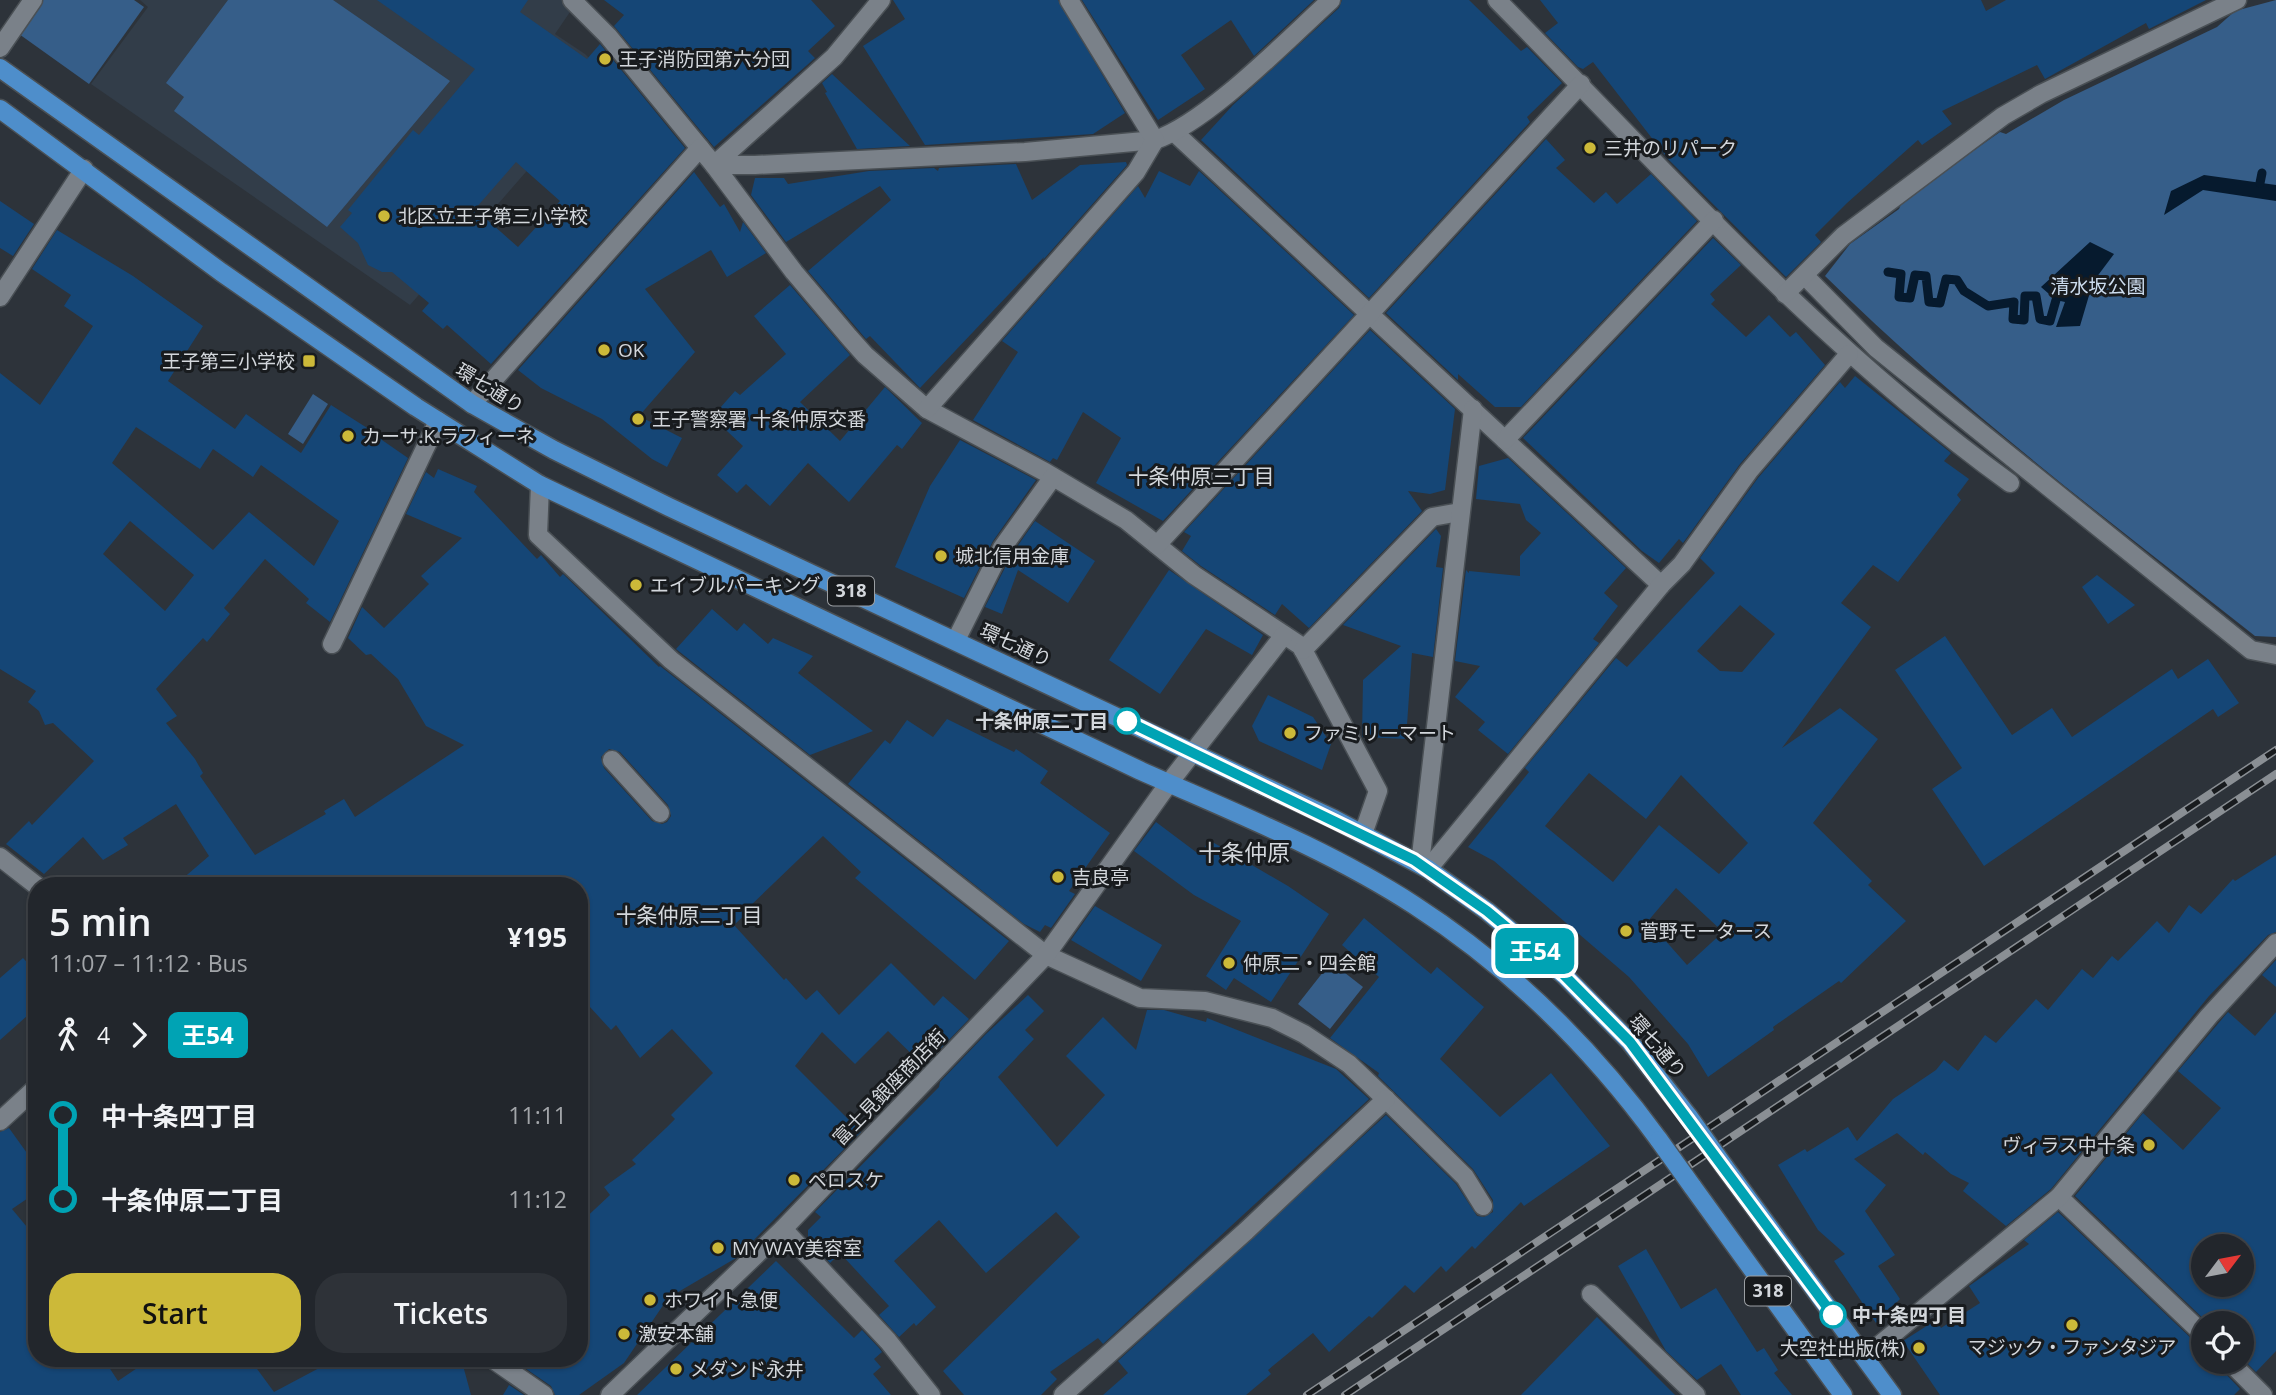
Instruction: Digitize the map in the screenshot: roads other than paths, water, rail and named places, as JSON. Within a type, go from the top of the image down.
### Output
[{"type":"main road","name":"環七通り","points":[[0,68],[472,404],[554,450],[668,507],[1192,751],[1363,834],[1424,867],[1487,911],[1564,975],[1630,1042],[1689,1117],[1892,1395]]},
{"type":"main road","name":"318","points":[[0,110],[221,272],[438,421],[540,485],[1327,857],[1412,904],[1475,947],[1533,996],[1583,1047],[1630,1101],[1843,1395]]},
{"type":"street","points":[[0,48],[33,0]]},
{"type":"street","points":[[572,0],[608,36],[714,165],[794,272],[865,355],[927,410],[1053,477],[1126,520],[1194,576],[1303,650],[1378,791],[1363,834]]},
{"type":"street","points":[[714,165],[834,57],[881,0]]},
{"type":"street","points":[[1069,0],[1155,140]]},
{"type":"street","points":[[714,165],[1025,152],[1155,140],[1175,133],[1242,80],[1331,0]]},
{"type":"street","points":[[1497,0],[1784,294],[1921,415],[2010,483]]},
{"type":"street","points":[[1784,294],[1843,236],[2003,116],[2041,94],[2237,0]]},
{"type":"street","points":[[1157,545],[1581,84]]},
{"type":"street","points":[[1175,133],[1661,584]]},
{"type":"street","points":[[927,410],[1136,172],[1155,140]]},
{"type":"street","points":[[472,404],[700,148]]},
{"type":"street","points":[[0,297],[84,169]]},
{"type":"street","points":[[1505,440],[1714,220]]},
{"type":"street","points":[[1805,276],[1876,348],[2004,454],[2251,650],[2276,655]]},
{"type":"street","points":[[1424,867],[1661,584],[1682,564],[1749,471],[1849,354]]},
{"type":"street","points":[[1424,867],[1473,410]]},
{"type":"street","points":[[332,644],[438,421]]},
{"type":"street","points":[[956,640],[1002,548],[1053,477]]},
{"type":"street","points":[[540,485],[538,535],[671,660],[1046,955],[1140,998],[1205,1001],[1272,1018],[1304,1034],[1349,1064],[1386,1099],[1465,1177],[1483,1206]]},
{"type":"street","points":[[1303,650],[1432,517],[1460,512]]},
{"type":"street","name":"富士見銀座商店街","points":[[610,1395],[783,1228],[1046,955],[1192,751],[1284,635]]},
{"type":"street","points":[[612,760],[660,813]]},
{"type":"street","points":[[0,857],[28,879]]},
{"type":"street","points":[[1865,1357],[2059,1197],[2209,1016],[2276,943]]},
{"type":"street","points":[[0,1121],[28,1095]]},
{"type":"street","points":[[1063,1395],[1246,1231],[1386,1099]]},
{"type":"street","points":[[2059,1197],[2191,1324]]},
{"type":"street","points":[[783,1228],[888,1341],[931,1395]]},
{"type":"street","points":[[1591,1294],[1696,1395]]},
{"type":"street","points":[[504,1367],[544,1395]]},
{"type":"street","points":[[2242,1374],[2263,1395]]},
{"type":"waterway","points":[[2260,183],[2262,173]]},
{"type":"waterway","points":[[1888,272],[1901,274],[1899,297],[1910,298],[1915,275],[1926,276],[1929,302],[1940,303],[1946,279],[1957,280],[1964,291],[1988,306],[2014,302],[2013,319],[2024,320],[2025,296],[2036,296],[2040,319],[2050,321],[2056,300]]},
{"type":"railway","points":[[1307,1395],[2276,750]]},
{"type":"railway","points":[[1345,1395],[2276,774]]},
{"type":"place","name":"王子消防団第六分団","points":[[605,59]]},
{"type":"place","name":"三井のリパーク","points":[[1590,148]]},
{"type":"place","name":"北区立王子第三小学校","points":[[384,216]]},
{"type":"place","name":"OK","points":[[604,350]]},
{"type":"place","name":"王子第三小学校","points":[[309,361]]},
{"type":"place","name":"王子警察署 十条仲原交番","points":[[638,419]]},
{"type":"place","name":"カーサ.K.ラフィーネ","points":[[348,436]]},
{"type":"place","name":"城北信用金庫","points":[[941,556]]},
{"type":"place","name":"エイブルパーキング","points":[[636,585]]},
{"type":"place","name":"十条仲原二丁目","points":[[1127,721]]},
{"type":"place","name":"ファミリーマート","points":[[1290,733]]},
{"type":"place","name":"吉良亭","points":[[1058,877]]},
{"type":"place","name":"菅野モータース","points":[[1626,931]]},
{"type":"place","name":"仲原二・四会館","points":[[1229,963]]},
{"type":"place","name":"ヴィラス中十条","points":[[2149,1145]]},
{"type":"place","name":"ペロスケ","points":[[794,1180]]},
{"type":"place","name":"MY WAY美容室","points":[[718,1248]]},
{"type":"place","name":"ホワイト急便","points":[[650,1300]]},
{"type":"place","name":"中十条四丁目","points":[[1833,1315]]},
{"type":"place","name":"マジック・ファンタジア","points":[[2072,1325]]},
{"type":"place","name":"激安本舗","points":[[624,1334]]},
{"type":"place","name":"大空社出版(株)","points":[[1919,1348]]},
{"type":"place","name":"メダンド永井","points":[[676,1369]]},
{"type":"district","name":"十条仲原三丁目","points":[[1201,477]]},
{"type":"district","name":"十条仲原","points":[[1244,853]]},
{"type":"district","name":"十条仲原二丁目","points":[[689,916]]},
{"type":"park label","name":"清水坂公園","points":[[2098,286]]}]
